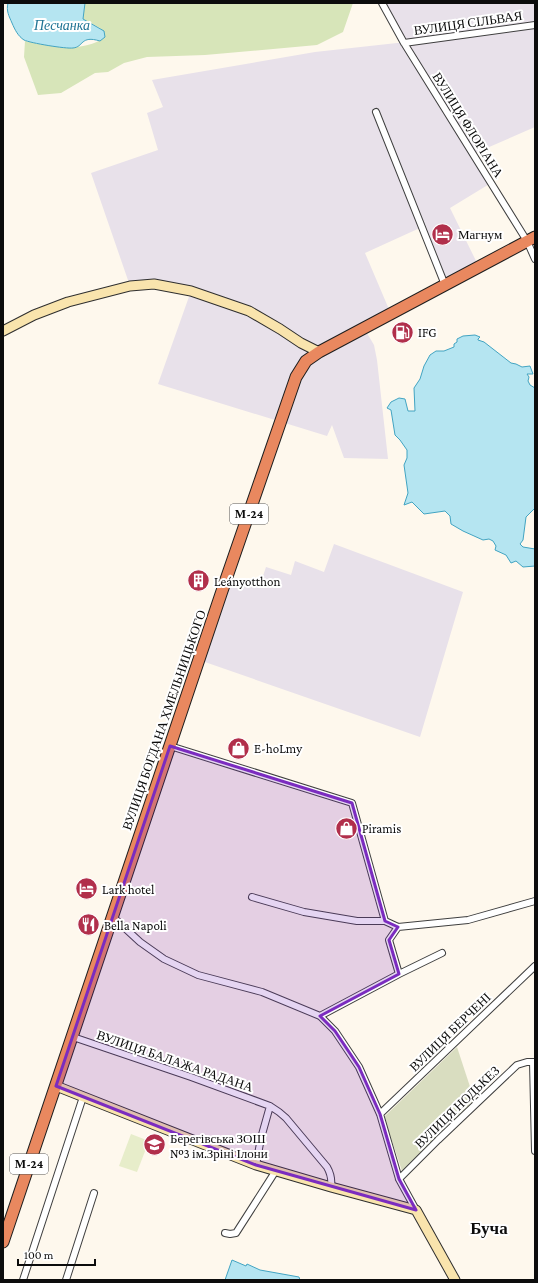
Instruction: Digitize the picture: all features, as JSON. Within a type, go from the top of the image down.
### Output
[{"type":"highway","name":"ВУЛИЦЯ БОГДАНА ХМЕЛЬНИЦЬКОГО","points":[[56,1086],[296,377],[306,361],[319,352],[531,239]]},
{"type":"highway","name":"М-24","points":[[3,1242],[56,1086]]},
{"type":"main road","points":[[3,331],[34,315],[68,302],[130,286],[154,284],[191,291],[249,311],[301,343],[319,352]]},
{"type":"main road","points":[[56,1086],[275,1172],[416,1210],[455,1280]]},
{"type":"street","name":"ВУЛИЦЯ ФЛОРІАНА","points":[[382,3],[404,43],[531,239],[535,259]]},
{"type":"street","name":"ВУЛИЦЯ СІЛЬВАЯ","points":[[404,43],[535,25]]},
{"type":"street","points":[[376,112],[445,285]]},
{"type":"street","points":[[170,746],[352,803],[386,921]]},
{"type":"street","points":[[252,897],[304,912],[357,921],[386,921],[398,927],[468,920],[535,901]]},
{"type":"street","points":[[113,917],[140,942],[164,959],[198,975],[262,992],[320,1016],[335,1032],[359,1068],[380,1114],[399,1179],[416,1210]]},
{"type":"street","points":[[398,927],[389,940],[399,974]]},
{"type":"street","points":[[320,1016],[442,953]]},
{"type":"street","name":"ВУЛИЦЯ БЕРЧЕНІ","points":[[380,1114],[535,966]]},
{"type":"street","name":"ВУЛИЦЯ БАЛАЖА РАДАНА","points":[[73,1037],[191,1077],[270,1106],[286,1118],[328,1167],[332,1181],[331,1187]]},
{"type":"street","name":"ВУЛИЦЯ НОДЬКЕЗ","points":[[399,1179],[517,1065],[527,1062],[534,1062]]},
{"type":"street","points":[[534,1062],[535,1151]]},
{"type":"street","points":[[24,1280],[83,1097]]},
{"type":"street","points":[[256,1165],[261,1138],[270,1106]]},
{"type":"street","points":[[225,1233],[236,1233],[275,1172]]},
{"type":"street","points":[[66,1280],[94,1194]]},
{"type":"highlighted area","points":[[170,746],[352,803],[385,921],[398,927],[389,940],[399,974],[320,1016],[335,1031],[359,1067],[380,1114],[399,1179],[416,1210],[256,1165],[56,1086]]},
{"type":"shaded area","points":[[385,3],[535,3],[535,127],[473,154],[491,183],[450,208],[479,267],[445,285],[422,227],[365,253],[391,314],[364,328],[374,345],[377,360],[388,459],[344,458],[332,425],[327,436],[158,384],[191,291],[130,286],[91,173],[158,150],[147,113],[163,107],[152,80],[315,52],[406,42]]},
{"type":"shaded area","points":[[334,544],[463,592],[420,737],[202,661],[231,577],[260,585],[266,567],[291,575],[295,561],[324,572]]},
{"type":"green space","points":[[85,3],[353,3],[343,32],[317,45],[205,55],[147,57],[124,63],[108,72],[95,73],[61,93],[38,95],[24,57],[25,41],[55,46],[76,47],[86,46],[105,37],[100,28],[83,19]]},
{"type":"green space","points":[[457,1047],[475,1102],[402,1171],[384,1117]]},
{"type":"green space","points":[[131,1134],[149,1141],[137,1172],[119,1166]]},
{"type":"water","name":"Песчанка","points":[[8,3],[85,3],[83,19],[104,31],[105,37],[100,41],[89,39],[86,40],[79,46],[73,48],[56,47],[24,40],[14,28],[7,9]]},
{"type":"water","points":[[475,335],[480,337],[478,340],[484,342],[511,363],[522,367],[530,366],[533,374],[527,374],[530,385],[535,388],[535,508],[526,517],[523,540],[520,544],[523,547],[535,549],[535,566],[523,567],[516,561],[511,563],[506,555],[495,550],[496,546],[493,541],[489,539],[483,540],[451,524],[450,516],[445,511],[424,514],[412,502],[404,505],[408,493],[404,465],[407,458],[407,450],[395,435],[391,410],[387,408],[391,402],[399,398],[405,399],[408,411],[415,411],[414,388],[420,379],[424,366],[430,355],[436,351],[444,351],[454,347],[457,339],[463,336]]},
{"type":"water","points":[[232,1260],[246,1266],[247,1264],[260,1270],[299,1277],[300,1280],[225,1280]]},
{"type":"place","name":"Магнум","points":[[443,234]]},
{"type":"place","name":"IFG","points":[[403,332]]},
{"type":"place","name":"Leányotthon","points":[[199,581]]},
{"type":"place","name":"E-hoLmy","points":[[238,748]]},
{"type":"place","name":"Piramis","points":[[346,828]]},
{"type":"place","name":"Lark hotel","points":[[87,889]]},
{"type":"place","name":"Bella Napoli","points":[[88,925]]},
{"type":"place","name":"Берегівська ЗОШ №3 ім.Зріні Ілони","points":[[155,1145]]},
{"type":"district","name":"Буча","points":[[489,1228]]}]
